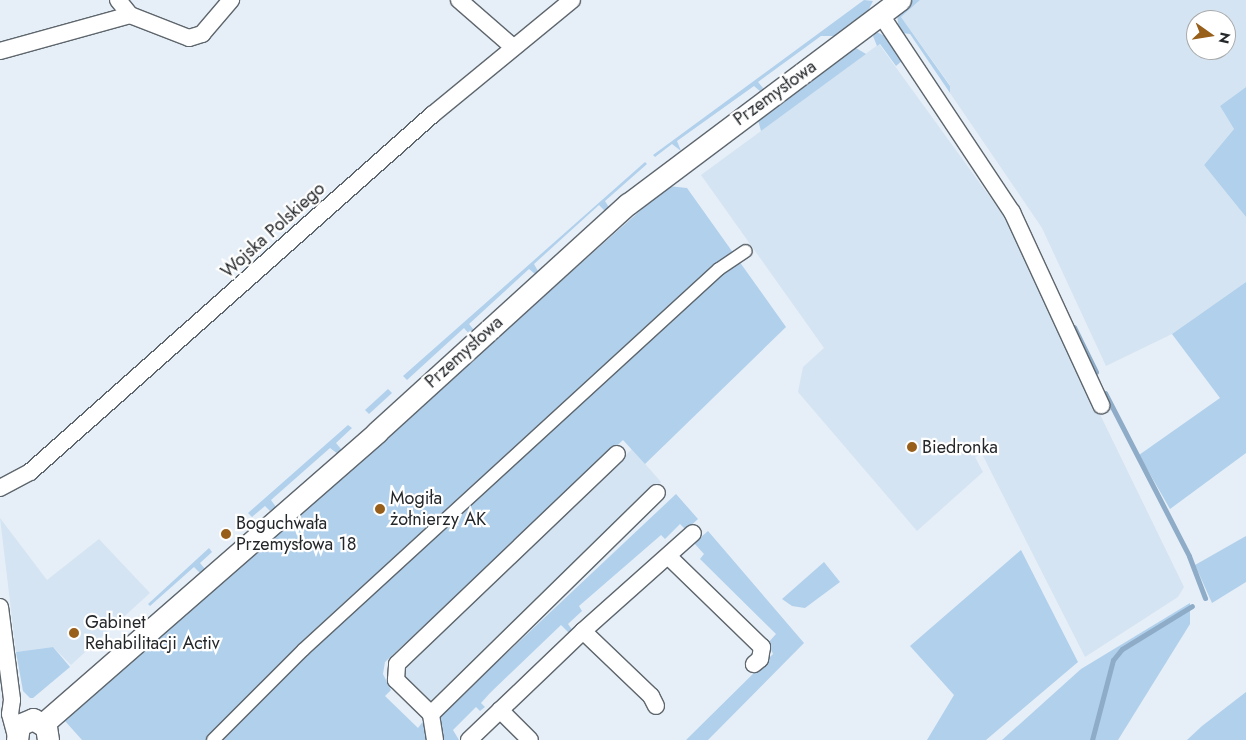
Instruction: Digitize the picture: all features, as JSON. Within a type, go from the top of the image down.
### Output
[{"type":"street","points":[[118,0],[130,15],[182,37],[196,37],[202,34],[231,0]]},
{"type":"street","points":[[459,0],[512,46]]},
{"type":"street","name":"Wojska Polskiego","points":[[0,488],[30,472],[512,46],[572,0]]},
{"type":"street","points":[[890,5],[1012,212],[1101,405]]},
{"type":"street","name":"Przemysłowa","points":[[16,738],[22,722],[41,727],[377,432],[628,204],[890,5]]},
{"type":"street","points":[[0,51],[130,15]]},
{"type":"street","points":[[213,740],[310,644],[720,270],[746,251]]},
{"type":"street","points":[[435,740],[430,714],[396,680],[397,664],[617,454]]},
{"type":"street","points":[[430,714],[656,493]]},
{"type":"street","points":[[469,740],[583,631],[693,533]]},
{"type":"street","points":[[668,556],[762,647],[760,658],[754,664]]},
{"type":"street","points":[[0,607],[12,700],[10,714],[16,738]]},
{"type":"street","points":[[583,631],[651,696],[656,706]]},
{"type":"street","points":[[12,700],[41,727]]},
{"type":"street","points":[[500,710],[530,740]]},
{"type":"shaded area","points":[[864,0],[873,1],[867,13],[836,36],[821,36],[758,82],[763,88],[761,92],[754,86],[677,141],[681,151],[672,144],[655,157],[653,155]]},
{"type":"shaded area","points":[[911,0],[920,0],[901,17],[950,86],[950,93],[910,34],[902,33],[899,29],[897,15]]},
{"type":"shaded area","points":[[920,0],[1246,0],[1246,87],[1220,106],[1234,129],[1204,165],[1246,217],[1246,282],[1172,334],[1106,366],[1042,228],[950,93],[950,85],[901,17]]},
{"type":"shaded area","points":[[877,32],[888,38],[903,60],[896,66],[880,44],[877,46],[873,36]]},
{"type":"shaded area","points":[[879,44],[1003,215],[1184,587],[1178,597],[1085,657],[982,454],[975,457],[983,472],[917,531],[798,392],[803,367],[824,348],[701,175]]},
{"type":"shaded area","points":[[856,48],[866,54],[761,131],[758,120]]},
{"type":"shaded area","points":[[1246,87],[1246,217],[1204,165],[1234,129],[1220,106]]},
{"type":"shaded area","points":[[645,162],[647,164],[605,201],[610,209],[605,211],[599,205],[534,264],[539,273],[535,274],[529,269],[469,324],[474,330],[470,335],[464,328],[407,380],[403,376]]},
{"type":"shaded area","points":[[668,186],[687,188],[786,327],[645,464],[623,440],[385,662],[383,674],[391,690],[385,696],[418,728],[424,720],[428,740],[82,740],[65,721]]},
{"type":"shaded area","points":[[1246,282],[1246,453],[1170,509],[1139,455],[1220,398],[1172,334]]},
{"type":"shaded area","points":[[388,389],[392,393],[369,414],[365,410]]},
{"type":"shaded area","points":[[348,425],[352,428],[336,443],[341,449],[338,454],[330,448],[271,500],[276,507],[270,511],[265,506],[252,517],[248,513]]},
{"type":"shaded area","points":[[632,449],[661,482],[428,704],[400,673]]},
{"type":"shaded area","points":[[676,494],[698,519],[686,530],[680,524],[665,539],[661,535],[579,606],[582,611],[568,624],[573,631],[569,633],[561,625],[490,693],[481,703],[485,707],[480,711],[476,707],[453,730],[459,740],[440,740],[437,725],[441,715]]},
{"type":"shaded area","points":[[0,518],[47,580],[99,539],[150,593],[71,665],[53,647],[16,652]]},
{"type":"shaded area","points":[[708,531],[804,643],[708,740],[686,740],[773,654],[768,643],[776,634],[700,559],[704,554],[694,543]]},
{"type":"shaded area","points":[[1246,536],[1246,582],[1212,603],[1195,565]]},
{"type":"shaded area","points":[[209,548],[212,552],[200,563],[205,569],[200,573],[194,567],[150,606],[148,604]]},
{"type":"shaded area","points":[[1021,550],[1078,662],[986,740],[927,740],[954,695],[910,646]]},
{"type":"shaded area","points":[[824,562],[840,582],[805,608],[792,606],[782,599]]},
{"type":"shaded area","points":[[1190,603],[1190,624],[1118,740],[1002,740],[1081,669]]},
{"type":"shaded area","points":[[53,647],[70,667],[33,698],[30,698],[23,691],[16,652]]},
{"type":"shaded area","points":[[1246,692],[1246,740],[1187,740],[1202,726]]},
{"type":"waterway","points":[[1074,327],[1096,372]]},
{"type":"waterway","points":[[1105,393],[1189,556],[1205,598]]},
{"type":"waterway","points":[[1092,740],[1113,660],[1122,649],[1192,606]]},
{"type":"place","name":"Biedronka","points":[[912,447]]},
{"type":"place","name":"Mogiła żołnierzy AK","points":[[380,509]]},
{"type":"place","name":"Boguchwała Przemysłowa 18","points":[[226,534]]},
{"type":"place","name":"Gabinet Rehabilitacji Activ","points":[[74,633]]}]
